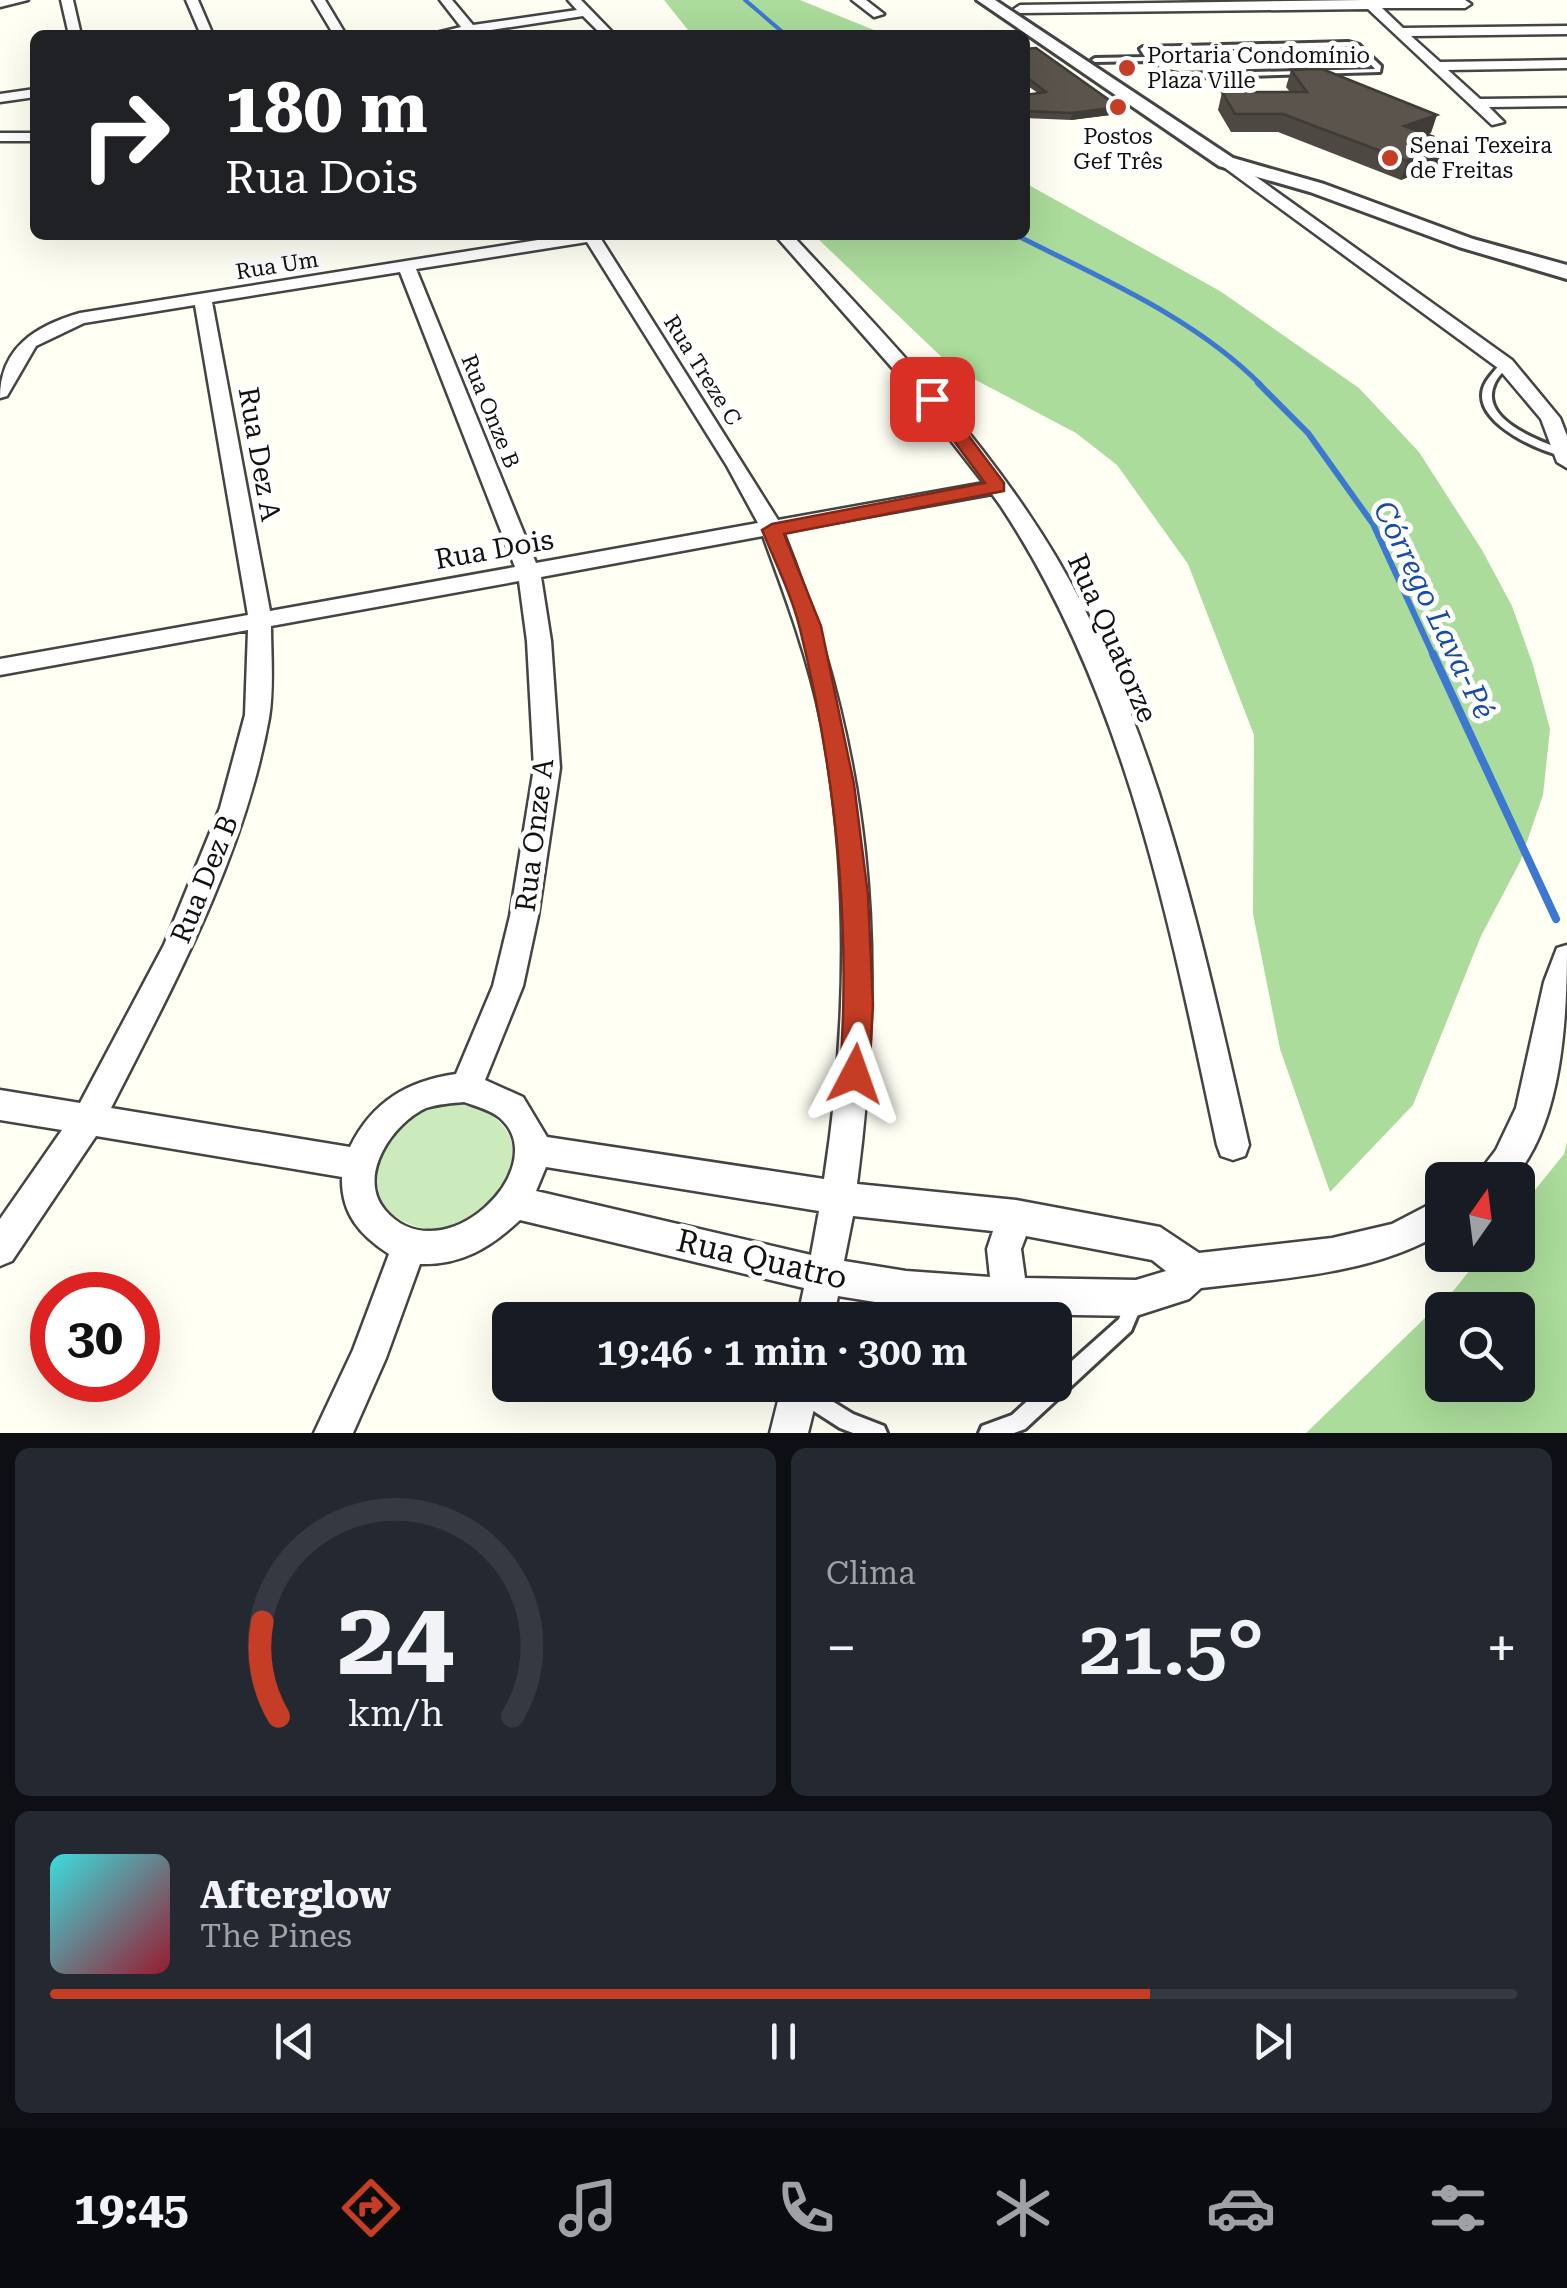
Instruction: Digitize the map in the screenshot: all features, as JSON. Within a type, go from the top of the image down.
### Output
[{"type":"street","points":[[0,3],[22,0]]},
{"type":"street","points":[[67,0],[74,30]]},
{"type":"street","points":[[192,0],[205,30]]},
{"type":"street","points":[[319,0],[337,30]]},
{"type":"street","points":[[446,0],[470,30]]},
{"type":"street","points":[[574,0],[604,30]]},
{"type":"street","points":[[858,0],[878,14]]},
{"type":"street","points":[[985,0],[1030,30]]},
{"type":"street","points":[[1240,0],[1253,8]]},
{"type":"street","points":[[1013,5],[1253,8],[1462,2]]},
{"type":"street","points":[[1369,3],[1497,122]]},
{"type":"street","points":[[1013,5],[1172,113],[1256,152],[1275,177],[1505,364],[1528,388],[1565,448]]},
{"type":"street","points":[[483,30],[586,12]]},
{"type":"street","points":[[1030,30],[1226,162],[1567,262]]},
{"type":"street","points":[[1404,32],[1567,30]]},
{"type":"street","points":[[1440,66],[1567,64]]},
{"type":"street","points":[[0,98],[30,94]]},
{"type":"street","points":[[1480,104],[1567,102]]},
{"type":"street","points":[[0,137],[30,137]]},
{"type":"street","points":[[1226,162],[1256,152]]},
{"type":"street","points":[[1275,177],[1466,243],[1567,272]]},
{"type":"street","name":"Rua Um","points":[[0,392],[30,342],[80,318],[571,240]]},
{"type":"street","name":"Rua Treze C","points":[[597,240],[772,530],[810,626],[826,692],[856,895],[859,1005],[852,1108],[840,1198],[820,1302]]},
{"type":"street","name":"Rua Quatorze","points":[[788,240],[932,399],[1038,547],[1084,634],[1126,737],[1178,900],[1233,1145]]},
{"type":"street","name":"Rua Onze B","points":[[407,267],[529,574]]},
{"type":"street","name":"Rua Dez A","points":[[202,299],[232,445],[260,620]]},
{"type":"street","name":"Rua Dois","points":[[0,667],[997,487]]},
{"type":"street","name":"Rua Onze A","points":[[466,1087],[508,986],[524,916],[547,768],[539,641],[529,574]]},
{"type":"street","name":"Rua Dez B","points":[[0,1248],[88,1120],[178,946],[233,808],[257,715],[260,620]]},
{"type":"street","points":[[1506,1162],[1531,1113],[1567,957]]},
{"type":"street","points":[[466,1087],[492,1093],[512,1106],[526,1126],[533,1150],[529,1176],[517,1203],[495,1225],[468,1241],[438,1248],[410,1246],[384,1235],[367,1215],[358,1191],[360,1164],[370,1139],[388,1116],[412,1100],[439,1090],[466,1087]]},
{"type":"street","points":[[0,1105],[360,1164]]},
{"type":"street","points":[[533,1150],[840,1198],[1016,1216],[1160,1244],[1194,1271]]},
{"type":"street","name":"Rua Quatro","points":[[517,1203],[826,1276],[906,1289],[1136,1298]]},
{"type":"street","points":[[1010,1296],[1004,1249],[1016,1216]]},
{"type":"street","points":[[1136,1298],[1176,1286],[1194,1271],[1332,1255],[1397,1240],[1425,1224]]},
{"type":"street","points":[[333,1433],[368,1358],[410,1246]]},
{"type":"street","points":[[789,1433],[796,1402]]},
{"type":"lane","points":[[1339,44],[1357,46],[1379,67],[1372,72],[1178,76],[1156,70],[1148,59],[1143,49],[1154,46],[1339,44]]},
{"type":"lane","points":[[1096,60],[1148,59]]},
{"type":"lane","points":[[1505,364],[1486,384],[1483,393],[1489,407],[1516,433],[1565,448]]},
{"type":"lane","points":[[989,1433],[1018,1422],[1125,1326],[1136,1298]]},
{"type":"lane","points":[[820,1402],[847,1422],[876,1433]]},
{"type":"green space","points":[[664,0],[800,0],[874,30],[688,30]]},
{"type":"green space","points":[[1030,186],[1220,291],[1359,388],[1419,452],[1482,550],[1512,606],[1550,729],[1543,795],[1520,862],[1481,936],[1413,1105],[1330,1192],[1280,1049],[1253,914],[1254,735],[1188,564],[1117,465],[1076,433],[953,368],[819,240],[1030,240]]},
{"type":"green space","points":[[462,1104],[494,1117],[510,1138],[513,1162],[504,1187],[487,1209],[462,1224],[434,1229],[403,1221],[380,1197],[379,1166],[385,1151],[393,1136],[417,1114]]},
{"type":"green space","points":[[1567,1142],[1567,1433],[1306,1433],[1425,1318],[1425,1402],[1535,1402],[1535,1292],[1452,1292],[1468,1272],[1535,1272],[1535,1190],[1564,1154]]},
{"type":"building","points":[[1036,48],[1119,107],[1072,113],[1030,111],[1030,94],[1046,92],[1030,80],[1030,49]]},
{"type":"building","points":[[1322,69],[1437,115],[1404,126],[1451,143],[1407,161],[1283,114],[1235,114],[1222,92],[1307,92],[1291,70]]},
{"type":"waterway","name":"Córrego Lava-Pé","points":[[745,0],[780,30]]},
{"type":"waterway","name":"Córrego Lava-Pé","points":[[1026,240],[1176,319],[1235,361],[1261,385]]},
{"type":"waterway","name":"Córrego Lava-Pé","points":[[1258,383],[1308,433],[1373,524],[1434,657]]},
{"type":"waterway","name":"Córrego Lava-Pé","points":[[1433,654],[1556,919]]},
{"type":"place","name":"Portaria Condomínio Plaza Ville","points":[[1127,68]]},
{"type":"place","name":"Postos Gef Três","points":[[1118,107]]},
{"type":"place","name":"Senai Texeira de Freitas","points":[[1390,158]]},
{"type":"route","points":[[855,1074],[859,1005],[856,895],[842,784],[830,708],[810,626],[772,530],[997,487],[932,399]]}]
